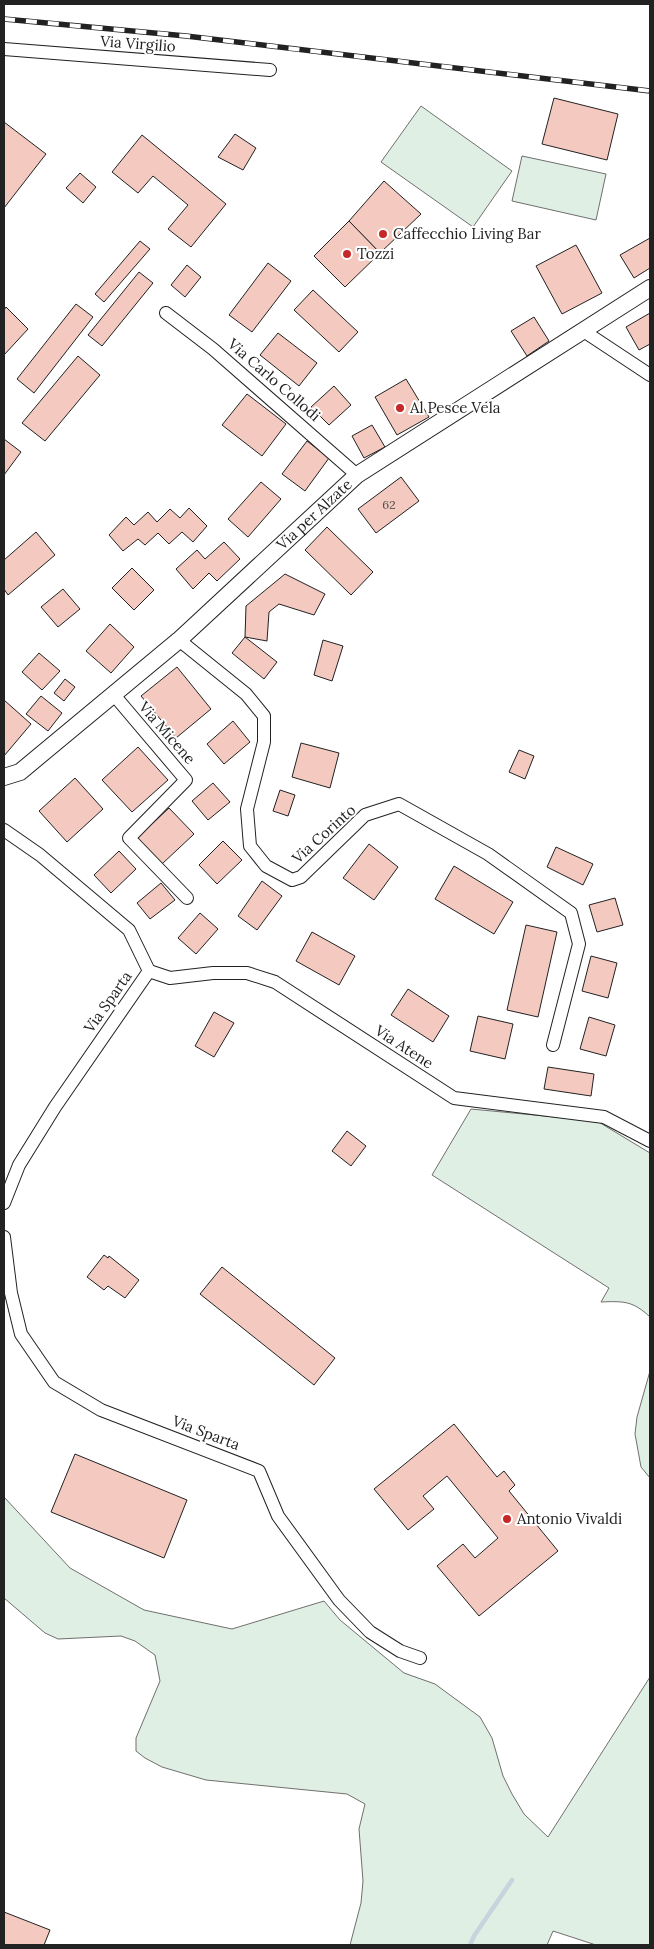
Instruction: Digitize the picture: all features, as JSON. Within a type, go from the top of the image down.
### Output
[{"type":"street","name":"Via Virgilio","points":[[4,49],[270,70]]},
{"type":"street","name":"Via per Alzate","points":[[4,777],[20,772],[179,640],[357,475],[506,382],[582,330],[650,288]]},
{"type":"street","name":"Via Carlo Collodi","points":[[166,313],[213,348],[357,475]]},
{"type":"street","points":[[582,330],[650,375]]},
{"type":"street","name":"Via Corinto","points":[[179,640],[246,694],[264,716],[264,742],[247,809],[250,846],[266,866],[292,880],[300,877],[365,815],[399,804],[488,854],[571,912],[579,944],[553,1045]]},
{"type":"street","name":"Via Micene","points":[[114,695],[186,780],[129,838],[187,898]]},
{"type":"street","name":"Via Sparta","points":[[4,830],[40,854],[129,930],[149,971],[55,1107],[19,1165],[4,1204]]},
{"type":"street","name":"Via Atene","points":[[149,971],[170,978],[213,973],[247,973],[275,982],[454,1098],[604,1117],[650,1141]]},
{"type":"street","name":"Via Sparta","points":[[4,1238],[11,1293],[21,1334],[54,1382],[101,1410],[259,1471],[278,1516],[339,1600],[370,1632],[400,1651],[420,1658]]},
{"type":"green space","points":[[421,106],[512,171],[473,227],[381,162]]},
{"type":"green space","points":[[522,156],[606,174],[596,220],[512,201]]},
{"type":"green space","points":[[471,1109],[597,1121],[650,1153],[650,1317],[628,1303],[601,1302],[609,1288],[432,1175]]},
{"type":"green space","points":[[650,1371],[650,1478],[641,1467],[635,1434],[637,1417]]},
{"type":"green space","points":[[4,1497],[70,1568],[144,1610],[232,1629],[324,1601],[340,1620],[404,1673],[435,1684],[480,1717],[492,1738],[503,1776],[512,1794],[524,1814],[548,1837],[650,1677],[650,1945],[596,1945],[553,1931],[547,1945],[350,1945],[361,1903],[363,1881],[359,1829],[365,1804],[347,1794],[206,1780],[162,1767],[136,1751],[136,1738],[160,1681],[155,1655],[135,1641],[121,1636],[58,1639],[45,1633],[4,1598]]},
{"type":"building","points":[[554,98],[618,114],[607,160],[542,144]]},
{"type":"building","points":[[4,122],[46,154],[4,208]]},
{"type":"building","points":[[235,134],[256,148],[243,170],[218,157]]},
{"type":"building","points":[[142,135],[226,204],[191,247],[168,229],[188,205],[153,176],[138,193],[112,172]]},
{"type":"building","points":[[80,173],[96,187],[83,203],[66,188]]},
{"type":"building","points":[[384,181],[421,214],[380,253],[349,221]]},
{"type":"building","name":"Tozzi","points":[[349,221],[380,253],[345,287],[314,256]]},
{"type":"building","points":[[650,238],[650,268],[634,278],[620,255]]},
{"type":"building","points":[[140,241],[150,249],[104,302],[95,294]]},
{"type":"building","points":[[576,245],[602,293],[562,314],[536,266]]},
{"type":"building","points":[[268,263],[291,281],[252,332],[229,315]]},
{"type":"building","points":[[187,265],[201,277],[185,297],[171,285]]},
{"type":"building","points":[[139,272],[153,283],[102,346],[88,335]]},
{"type":"building","points":[[313,290],[358,332],[339,352],[294,310]]},
{"type":"building","points":[[76,304],[93,317],[34,393],[17,379]]},
{"type":"building","points":[[6,307],[28,329],[4,355],[4,310]]},
{"type":"building","points":[[650,313],[650,344],[639,350],[626,327]]},
{"type":"building","points":[[534,317],[549,341],[527,356],[511,331]]},
{"type":"building","points":[[278,333],[317,363],[299,386],[260,355]]},
{"type":"building","points":[[78,356],[100,375],[45,441],[22,423]]},
{"type":"building","points":[[406,379],[429,417],[397,435],[375,397]]},
{"type":"building","points":[[334,386],[351,405],[329,425],[311,407]]},
{"type":"building","points":[[247,394],[286,424],[262,456],[222,425]]},
{"type":"building","points":[[372,425],[385,447],[364,458],[352,436]]},
{"type":"building","points":[[4,439],[21,452],[4,475]]},
{"type":"building","points":[[307,441],[329,458],[305,491],[282,474]]},
{"type":"building","points":[[401,477],[419,501],[376,533],[358,509]]},
{"type":"building","points":[[261,482],[281,499],[248,537],[228,519]]},
{"type":"building","points":[[189,508],[207,526],[193,542],[182,532],[169,544],[158,533],[145,545],[138,539],[123,551],[109,535],[126,517],[134,525],[148,512],[157,522],[170,509],[180,518]]},
{"type":"building","points":[[327,527],[373,572],[351,595],[305,550]]},
{"type":"building","points":[[36,532],[55,555],[8,595],[4,589],[4,560]]},
{"type":"building","points":[[224,542],[240,559],[217,581],[209,573],[193,589],[176,569],[197,550],[205,559]]},
{"type":"building","points":[[132,568],[154,590],[134,610],[112,588]]},
{"type":"building","points":[[285,574],[325,594],[314,615],[279,604],[269,612],[267,641],[245,637],[246,606]]},
{"type":"building","points":[[63,589],[80,609],[58,627],[41,607]]},
{"type":"building","points":[[110,624],[134,647],[111,673],[86,651]]},
{"type":"building","points":[[245,637],[277,662],[264,679],[232,653]]},
{"type":"building","points":[[323,640],[343,646],[332,681],[314,675]]},
{"type":"building","points":[[39,653],[60,671],[42,690],[22,672]]},
{"type":"building","points":[[177,667],[211,709],[176,738],[141,696]]},
{"type":"building","points":[[65,679],[75,687],[64,701],[54,693]]},
{"type":"building","points":[[41,696],[62,713],[48,731],[26,714]]},
{"type":"building","points":[[4,700],[31,724],[4,756]]},
{"type":"building","points":[[233,721],[250,742],[224,764],[207,744]]},
{"type":"building","points":[[301,743],[339,753],[330,788],[292,777]]},
{"type":"building","points":[[138,747],[168,780],[132,812],[102,780]]},
{"type":"building","points":[[519,750],[534,756],[525,779],[509,772]]},
{"type":"building","points":[[75,778],[103,809],[67,842],[39,811]]},
{"type":"building","points":[[213,783],[230,802],[208,820],[192,801]]},
{"type":"building","points":[[280,790],[295,795],[288,816],[273,811]]},
{"type":"building","points":[[169,808],[194,834],[162,864],[137,838]]},
{"type":"building","points":[[223,841],[242,860],[217,884],[199,865]]},
{"type":"building","points":[[369,844],[398,867],[374,900],[343,878]]},
{"type":"building","points":[[556,847],[593,864],[583,885],[547,867]]},
{"type":"building","points":[[119,851],[136,869],[111,893],[94,875]]},
{"type":"building","points":[[454,866],[513,902],[494,934],[435,899]]},
{"type":"building","points":[[262,881],[282,896],[257,930],[238,916]]},
{"type":"building","points":[[161,883],[175,900],[150,919],[137,903]]},
{"type":"building","points":[[615,898],[623,925],[597,932],[589,905]]},
{"type":"building","points":[[200,913],[218,929],[196,954],[178,938]]},
{"type":"building","points":[[526,925],[557,932],[538,1017],[507,1010]]},
{"type":"building","points":[[312,932],[355,956],[339,985],[296,961]]},
{"type":"building","points":[[591,956],[617,963],[608,998],[582,991]]},
{"type":"building","points":[[408,989],[449,1016],[433,1042],[391,1015]]},
{"type":"building","points":[[214,1012],[234,1023],[214,1057],[195,1046]]},
{"type":"building","points":[[478,1016],[513,1024],[505,1059],[470,1051]]},
{"type":"building","points":[[589,1017],[615,1025],[606,1056],[580,1049]]},
{"type":"building","points":[[548,1067],[594,1074],[591,1096],[544,1089]]},
{"type":"building","points":[[347,1131],[366,1146],[351,1166],[332,1151]]},
{"type":"building","points":[[104,1255],[108,1258],[109,1256],[139,1280],[125,1298],[108,1286],[104,1290],[87,1277]]},
{"type":"building","points":[[222,1267],[335,1358],[314,1385],[200,1294]]},
{"type":"building","name":"Antonio Vivaldi","points":[[454,1424],[497,1477],[504,1471],[515,1485],[509,1491],[558,1551],[479,1616],[437,1566],[463,1544],[475,1558],[498,1538],[447,1476],[423,1496],[434,1509],[408,1530],[374,1489]]},
{"type":"building","points":[[75,1454],[187,1500],[164,1558],[51,1512]]},
{"type":"building","points":[[4,1912],[50,1930],[44,1945],[4,1945]]},
{"type":"waterway","points":[[470,1945],[474,1936],[512,1880]]},
{"type":"railway","points":[[4,19],[186,36],[650,91]]},
{"type":"place","name":"Caffecchio Living Bar","points":[[383,234]]},
{"type":"place","name":"Tozzi","points":[[347,254]]},
{"type":"place","name":"Al Pesce Vela","points":[[400,408]]},
{"type":"place","name":"Antonio Vivaldi","points":[[507,1519]]}]
